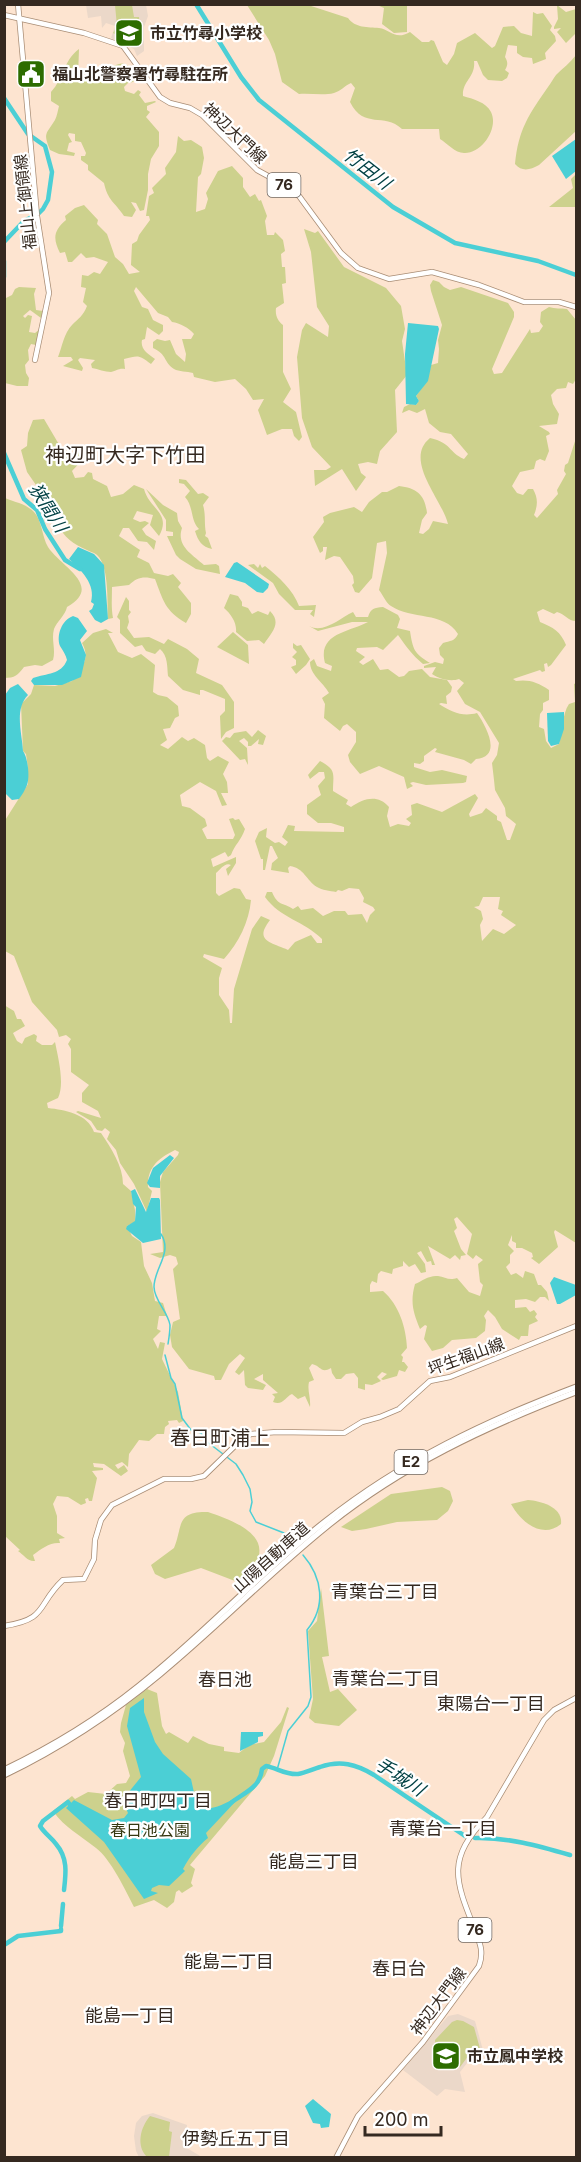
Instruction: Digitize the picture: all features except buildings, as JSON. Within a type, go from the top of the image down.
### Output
[{"type":"highway","name":"山陽自動車道","points":[[4,1770],[65,1737],[129,1694],[174,1658],[332,1516],[364,1493],[407,1465],[488,1422],[576,1387]]},
{"type":"highway","name":"山陽自動車道","points":[[4,1775],[68,1741],[123,1704],[176,1661],[265,1577],[327,1526],[375,1491],[410,1469],[483,1430],[576,1392]]},
{"type":"main road","name":"福山上御領線","points":[[18,4],[37,215],[49,293],[35,360]]},
{"type":"main road","name":"神辺大門線","points":[[4,15],[84,33],[123,45],[160,97],[202,115],[257,170],[288,187],[299,196],[341,253],[358,268],[389,279],[436,273],[524,302],[559,302],[576,307]]},
{"type":"main road","name":"坪生福山線","points":[[4,1626],[32,1619],[63,1580],[84,1579],[94,1559],[95,1540],[101,1520],[112,1505],[164,1479],[191,1479],[204,1476],[243,1438],[251,1434],[344,1433],[362,1422],[399,1409],[432,1380],[450,1377],[576,1326]]},
{"type":"main road","name":"神辺大門線","points":[[336,2157],[358,2116],[423,2042],[479,1966],[482,1956],[480,1944],[458,1885],[459,1860],[463,1847],[476,1828],[488,1816],[544,1720],[554,1710],[576,1698]]},
{"type":"shaded area","name":"市立竹尋小学校","points":[[86,5],[146,5],[148,16],[144,27],[144,51],[137,56],[134,49],[111,38],[115,26],[106,23],[102,28],[101,16],[88,18]]},
{"type":"shaded area","name":"市立鳳中学校","points":[[458,2014],[475,2021],[484,2054],[471,2058],[460,2072],[465,2092],[445,2089],[437,2096],[403,2070],[448,2016]]},
{"type":"shaded area","points":[[153,2113],[187,2125],[185,2147],[202,2157],[139,2157],[134,2136],[136,2123],[142,2116]]},
{"type":"green space","points":[[115,5],[132,5],[134,17],[139,17],[141,46],[129,45],[116,39],[117,35],[113,33],[117,26]]},
{"type":"green space","points":[[247,5],[308,5],[348,18],[354,24],[383,29],[396,35],[410,32],[422,42],[434,41],[443,62],[447,65],[454,54],[457,43],[475,33],[492,48],[503,27],[514,26],[521,33],[532,36],[533,12],[543,13],[552,26],[550,30],[556,41],[545,53],[546,59],[533,64],[532,58],[523,57],[517,53],[517,46],[508,45],[505,70],[509,73],[502,81],[488,80],[483,75],[477,61],[474,61],[473,71],[463,91],[463,96],[486,106],[491,112],[493,125],[483,145],[471,152],[461,153],[440,139],[439,129],[402,129],[395,124],[362,116],[350,102],[355,88],[351,83],[334,93],[299,94],[282,82],[269,40]]},
{"type":"green space","points":[[377,5],[407,5],[407,32],[394,33],[382,24],[384,8]]},
{"type":"green space","points":[[557,5],[566,12],[576,9],[576,33],[566,43],[557,32],[561,28],[554,29],[558,19]]},
{"type":"green space","points":[[79,49],[78,77],[89,75],[95,77],[122,63],[132,69],[137,77],[124,87],[125,91],[134,94],[138,90],[145,103],[156,102],[147,106],[150,112],[146,117],[159,132],[159,146],[151,159],[144,210],[140,211],[136,203],[131,202],[136,210],[132,217],[124,216],[109,197],[104,183],[88,170],[88,165],[81,160],[81,156],[85,156],[86,153],[81,142],[75,141],[75,134],[69,133],[68,135],[72,142],[69,143],[67,151],[75,153],[74,156],[50,150],[48,144],[46,134],[55,120],[59,106],[51,101],[51,92],[70,59]]},
{"type":"green space","points":[[576,55],[576,131],[539,165],[529,169],[520,168],[515,164],[516,152],[526,123],[556,75]]},
{"type":"green space","points":[[178,136],[184,141],[191,140],[202,147],[204,158],[201,174],[198,177],[196,212],[205,209],[208,199],[206,193],[218,171],[232,166],[243,178],[243,187],[250,197],[255,194],[259,201],[261,200],[267,216],[265,221],[267,235],[274,235],[275,232],[283,240],[285,251],[281,254],[286,283],[282,284],[284,303],[276,308],[276,311],[277,318],[283,325],[283,372],[291,389],[283,402],[296,412],[302,437],[299,441],[292,429],[282,429],[267,435],[258,410],[264,399],[253,400],[246,389],[235,379],[215,382],[194,377],[193,373],[178,371],[171,367],[161,353],[153,348],[153,342],[157,339],[170,340],[176,354],[185,362],[186,354],[182,339],[191,339],[194,334],[184,326],[158,313],[136,287],[134,291],[142,307],[148,309],[153,320],[163,325],[163,331],[159,335],[147,327],[145,339],[142,340],[143,349],[155,359],[151,364],[141,357],[133,357],[124,359],[125,369],[109,372],[92,368],[91,364],[95,360],[80,358],[78,360],[83,368],[82,371],[63,366],[73,360],[71,357],[58,357],[67,332],[87,306],[83,302],[86,288],[81,287],[82,275],[88,276],[94,272],[100,274],[108,262],[94,257],[86,258],[81,253],[72,262],[68,262],[65,252],[60,253],[55,239],[59,228],[66,220],[65,216],[75,208],[84,205],[98,220],[97,224],[107,234],[115,257],[129,274],[140,272],[131,265],[132,244],[137,241],[150,220],[149,216],[146,216],[149,196],[154,193],[152,188],[166,174],[165,168],[176,152]]},
{"type":"green space","points":[[576,174],[576,207],[549,207],[573,188],[571,179]]},
{"type":"green space","points":[[304,229],[315,233],[318,231],[344,267],[386,288],[401,306],[405,329],[402,341],[407,375],[395,390],[397,432],[380,451],[377,464],[368,462],[358,464],[361,473],[366,477],[356,491],[342,469],[315,486],[314,470],[326,470],[331,467],[312,447],[302,418],[297,357],[302,330],[306,323],[328,337],[329,326],[317,307],[311,252]]},
{"type":"green space","points":[[433,280],[450,290],[461,287],[508,303],[514,312],[514,317],[492,369],[494,374],[502,373],[530,329],[531,333],[539,332],[543,326],[540,322],[541,312],[549,307],[567,309],[576,320],[576,379],[573,384],[568,382],[566,388],[557,389],[551,395],[559,414],[557,424],[539,426],[550,434],[546,436],[549,451],[545,461],[540,459],[536,461],[534,469],[520,472],[512,486],[517,493],[523,495],[528,489],[533,489],[537,502],[534,515],[537,518],[558,494],[557,490],[566,474],[565,465],[568,463],[576,438],[576,621],[557,612],[554,614],[543,609],[537,612],[540,622],[556,630],[566,645],[551,665],[548,667],[547,663],[544,664],[545,671],[540,670],[513,679],[533,682],[549,690],[549,700],[543,703],[539,727],[544,729],[546,741],[551,748],[559,744],[567,708],[569,704],[575,702],[574,684],[576,683],[576,1243],[555,1230],[558,1247],[539,1264],[531,1258],[532,1253],[516,1248],[512,1235],[508,1245],[514,1251],[506,1267],[511,1275],[516,1273],[523,1278],[525,1271],[534,1274],[538,1285],[541,1285],[547,1292],[549,1301],[545,1297],[540,1297],[535,1302],[526,1299],[515,1300],[515,1308],[526,1307],[530,1312],[534,1310],[537,1314],[535,1317],[538,1321],[529,1325],[528,1336],[521,1336],[519,1340],[502,1329],[488,1310],[484,1316],[485,1331],[476,1338],[452,1340],[443,1348],[432,1351],[424,1339],[427,1326],[420,1329],[414,1312],[415,1284],[435,1276],[457,1278],[469,1292],[480,1296],[483,1285],[480,1282],[478,1264],[483,1260],[476,1255],[473,1259],[467,1254],[472,1234],[457,1217],[454,1219],[457,1228],[454,1231],[466,1255],[461,1256],[460,1260],[455,1255],[450,1259],[428,1246],[435,1265],[432,1265],[431,1261],[427,1262],[421,1251],[417,1253],[425,1264],[426,1272],[421,1273],[415,1264],[409,1267],[403,1261],[403,1266],[393,1269],[392,1274],[381,1271],[378,1274],[377,1283],[372,1281],[370,1285],[370,1292],[383,1291],[389,1297],[401,1317],[407,1348],[401,1355],[402,1362],[408,1367],[405,1372],[399,1370],[397,1376],[383,1380],[381,1379],[387,1374],[382,1372],[377,1377],[381,1381],[372,1385],[365,1384],[365,1390],[358,1388],[358,1378],[354,1373],[336,1379],[331,1368],[323,1370],[312,1364],[309,1368],[314,1380],[309,1382],[310,1407],[305,1396],[298,1399],[292,1394],[282,1402],[276,1403],[273,1402],[275,1397],[272,1394],[278,1393],[263,1380],[263,1374],[254,1379],[266,1385],[263,1390],[248,1388],[245,1385],[244,1370],[239,1375],[235,1372],[245,1358],[240,1354],[229,1364],[221,1380],[215,1380],[214,1376],[189,1369],[172,1347],[170,1335],[173,1322],[180,1319],[173,1269],[178,1264],[176,1257],[170,1255],[160,1258],[150,1254],[163,1252],[160,1182],[163,1172],[179,1152],[175,1150],[169,1153],[152,1169],[148,1180],[148,1187],[152,1191],[147,1212],[134,1184],[120,1163],[116,1150],[107,1139],[110,1132],[105,1128],[102,1131],[97,1130],[91,1121],[76,1112],[101,1118],[98,1111],[82,1102],[82,1093],[89,1085],[71,1072],[71,1049],[68,1044],[71,1039],[66,1035],[59,1037],[57,1030],[32,1002],[14,956],[5,951],[4,822],[28,784],[26,754],[23,751],[21,704],[31,694],[34,685],[55,686],[72,681],[85,659],[86,654],[82,643],[93,633],[106,629],[113,633],[108,633],[118,652],[132,658],[141,654],[155,665],[153,692],[167,697],[178,706],[179,716],[175,718],[170,728],[163,729],[167,740],[160,745],[168,749],[182,737],[188,741],[194,738],[205,745],[207,758],[210,761],[218,756],[229,762],[223,774],[227,782],[228,793],[221,793],[227,805],[222,806],[216,791],[200,782],[180,795],[182,806],[190,808],[205,819],[207,826],[202,829],[207,839],[233,839],[235,835],[229,819],[239,819],[245,829],[231,855],[228,857],[225,852],[211,859],[213,867],[236,857],[236,863],[228,876],[226,869],[231,865],[229,864],[216,873],[216,893],[219,896],[234,888],[240,889],[246,899],[251,900],[246,924],[239,939],[224,959],[204,954],[203,957],[222,968],[219,978],[219,995],[229,1010],[230,1023],[232,1023],[234,989],[252,929],[261,916],[270,920],[265,927],[264,937],[275,945],[288,950],[295,942],[311,935],[317,943],[322,943],[322,939],[315,933],[271,904],[265,897],[267,892],[272,892],[278,902],[293,909],[298,906],[301,910],[313,908],[323,916],[334,911],[345,911],[348,915],[362,914],[367,923],[375,910],[363,902],[364,898],[359,889],[349,888],[336,892],[317,887],[295,867],[288,868],[289,873],[271,870],[272,863],[278,858],[272,846],[270,846],[265,870],[263,870],[263,859],[261,859],[255,841],[259,832],[267,828],[266,837],[285,846],[288,842],[282,837],[288,825],[295,826],[294,831],[344,832],[344,827],[331,823],[318,823],[307,814],[307,805],[321,795],[318,786],[325,778],[324,772],[319,772],[310,779],[308,775],[320,761],[332,770],[333,791],[348,800],[346,804],[351,807],[361,801],[371,799],[385,803],[389,807],[387,816],[390,827],[398,824],[409,826],[411,823],[406,819],[412,815],[411,805],[417,803],[442,812],[475,794],[478,798],[469,814],[470,817],[482,813],[486,808],[497,816],[507,840],[510,840],[516,824],[506,816],[505,808],[495,790],[492,763],[497,755],[499,743],[480,712],[465,704],[457,691],[464,683],[459,679],[449,680],[435,676],[432,674],[436,667],[424,668],[435,662],[443,664],[444,659],[440,655],[439,648],[458,634],[444,622],[399,610],[388,603],[379,590],[387,553],[386,541],[377,543],[372,578],[359,593],[355,592],[352,585],[353,576],[340,557],[334,556],[325,560],[327,547],[323,547],[320,553],[313,537],[324,522],[323,517],[354,507],[362,512],[369,502],[382,492],[399,486],[415,491],[424,501],[427,513],[422,520],[419,533],[423,534],[429,529],[433,521],[448,524],[422,468],[423,447],[430,438],[442,442],[464,459],[468,454],[451,434],[440,432],[429,423],[425,409],[417,413],[409,410],[402,413],[404,407],[410,404],[416,405],[419,401],[416,396],[427,381],[431,365],[438,363],[438,340],[442,325],[430,285]],"holes":[[[483,897],[500,897],[498,909],[503,911],[501,915],[516,925],[504,934],[493,929],[482,941],[480,925],[483,919],[481,911],[474,907],[479,906]]]},
{"type":"green space","points":[[19,287],[36,288],[34,294],[36,310],[43,311],[41,318],[30,310],[23,316],[25,318],[28,315],[32,316],[29,332],[35,333],[41,328],[36,345],[31,344],[28,350],[29,360],[25,365],[29,378],[28,386],[5,383],[4,299],[12,295]]},
{"type":"green space","points":[[44,419],[67,458],[78,451],[90,452],[72,471],[75,478],[84,477],[88,472],[92,473],[93,479],[107,486],[111,497],[123,494],[134,485],[144,489],[163,522],[159,536],[150,525],[153,515],[137,511],[133,519],[149,523],[142,529],[146,535],[156,541],[154,550],[147,542],[138,541],[129,528],[123,528],[119,536],[140,550],[137,557],[149,563],[154,573],[168,576],[173,574],[181,583],[178,587],[191,603],[191,614],[186,623],[169,609],[155,579],[147,578],[135,580],[129,585],[112,587],[113,618],[108,619],[103,564],[94,553],[66,537],[59,527],[45,486],[36,485],[27,472],[21,450],[27,446],[28,433],[33,420]]},
{"type":"green space","points":[[179,479],[186,480],[198,494],[203,493],[209,497],[203,505],[205,536],[212,549],[203,545],[198,538],[195,531],[199,529],[185,497],[190,491],[184,484],[179,483]]},
{"type":"green space","points":[[146,489],[163,505],[177,513],[182,528],[181,540],[186,549],[204,565],[219,566],[220,574],[196,569],[176,555],[167,536],[173,536],[173,532],[166,531],[166,520]]},
{"type":"green space","points":[[5,498],[24,505],[34,512],[39,519],[48,547],[76,577],[81,584],[81,592],[77,599],[67,607],[54,629],[53,660],[42,666],[24,667],[16,676],[4,678]]},
{"type":"green space","points":[[254,564],[258,568],[260,564],[262,568],[265,566],[275,575],[289,589],[299,606],[316,605],[314,617],[310,614],[313,610],[295,610],[279,594],[273,583],[248,565]]},
{"type":"green space","points":[[230,594],[238,596],[242,606],[248,608],[252,614],[258,611],[268,615],[270,611],[274,615],[273,631],[264,644],[259,640],[247,641],[236,632],[233,619],[224,608]]},
{"type":"green space","points":[[126,597],[131,612],[128,616],[127,628],[134,638],[149,637],[164,644],[168,639],[187,649],[199,659],[196,673],[222,685],[234,702],[234,728],[226,732],[221,739],[220,716],[225,711],[225,699],[203,690],[200,690],[200,695],[183,690],[168,676],[166,658],[160,649],[155,654],[146,651],[142,645],[135,647],[120,633],[120,620],[117,617]]},
{"type":"green space","points":[[383,607],[398,615],[400,619],[397,628],[410,631],[415,650],[430,663],[423,664],[419,661],[398,635],[383,650],[377,647],[357,648],[356,651],[365,657],[359,662],[363,665],[373,659],[380,670],[388,669],[399,677],[409,671],[422,669],[430,677],[447,680],[452,687],[451,692],[446,696],[447,704],[439,704],[457,713],[477,713],[490,740],[489,753],[484,757],[476,759],[471,764],[435,752],[437,749],[435,748],[424,756],[424,761],[420,764],[414,763],[414,767],[430,772],[442,770],[467,776],[466,782],[426,785],[413,782],[410,783],[413,786],[407,789],[404,777],[379,766],[360,774],[350,762],[348,755],[356,742],[356,732],[347,724],[340,731],[324,718],[325,704],[322,698],[329,693],[314,675],[310,662],[314,659],[317,666],[331,671],[332,666],[325,663],[324,653],[330,639],[368,622],[352,622],[318,631],[309,626],[326,627],[353,612],[356,617],[368,617],[373,609]]},
{"type":"green space","points":[[233,632],[248,645],[249,664],[217,647]]},
{"type":"green space","points":[[293,643],[297,646],[301,645],[310,659],[296,674],[291,667],[296,665],[296,660],[292,657],[297,652],[293,648]]},
{"type":"green space","points":[[258,730],[266,736],[263,745],[258,744],[259,739],[251,746],[248,746],[244,738],[239,741],[247,748],[248,765],[245,759],[240,760],[222,741],[226,737],[230,738],[234,733],[246,731],[252,737]]},
{"type":"green space","points":[[4,1005],[14,1011],[17,1019],[21,1019],[25,1026],[13,1033],[17,1041],[22,1044],[25,1038],[34,1034],[37,1036],[36,1041],[42,1045],[52,1045],[55,1042],[61,1085],[58,1098],[47,1103],[48,1108],[75,1114],[87,1121],[94,1132],[101,1133],[119,1164],[123,1184],[131,1191],[135,1222],[127,1226],[132,1236],[141,1242],[144,1266],[152,1283],[155,1301],[163,1303],[167,1316],[159,1316],[157,1329],[161,1331],[153,1339],[158,1349],[160,1342],[165,1343],[162,1359],[178,1392],[183,1421],[179,1423],[177,1420],[168,1421],[169,1424],[165,1427],[164,1434],[157,1434],[149,1441],[139,1440],[129,1454],[128,1467],[122,1462],[115,1465],[118,1469],[124,1465],[128,1471],[121,1476],[104,1464],[93,1463],[94,1467],[103,1468],[103,1470],[92,1471],[97,1478],[92,1501],[85,1499],[86,1503],[81,1505],[68,1497],[57,1496],[53,1504],[57,1516],[57,1533],[65,1538],[59,1539],[60,1543],[42,1548],[33,1555],[35,1561],[26,1558],[5,1536]]},
{"type":"green space","points":[[442,1487],[450,1491],[453,1501],[448,1511],[437,1520],[397,1522],[352,1531],[341,1527],[391,1494]]},
{"type":"green space","points":[[528,1500],[555,1509],[561,1518],[561,1524],[546,1530],[526,1522],[511,1504]]},
{"type":"green space","points":[[197,1512],[208,1512],[236,1523],[253,1536],[258,1543],[259,1552],[252,1569],[235,1581],[201,1568],[165,1579],[155,1574],[151,1565],[174,1548],[185,1517]]},
{"type":"green space","points":[[321,1588],[329,1656],[322,1657],[330,1692],[338,1689],[357,1710],[339,1726],[315,1723],[309,1718],[313,1699],[308,1631],[317,1621]]},
{"type":"green space","name":"春日池公園","points":[[147,1689],[157,1693],[162,1726],[166,1734],[169,1732],[188,1743],[193,1736],[209,1744],[224,1747],[224,1751],[239,1753],[249,1745],[264,1742],[281,1722],[287,1707],[289,1708],[274,1756],[265,1776],[190,1865],[195,1869],[191,1883],[193,1886],[182,1893],[179,1890],[176,1892],[174,1902],[167,1908],[154,1900],[134,1907],[107,1859],[68,1827],[53,1811],[72,1796],[75,1799],[88,1792],[106,1794],[117,1784],[126,1783],[130,1776],[123,1751],[125,1743],[120,1732],[121,1723],[126,1705]]},
{"type":"green space","points":[[457,2020],[474,2027],[481,2052],[469,2055],[460,2067],[435,2046],[435,2040],[452,2022]]},
{"type":"green space","points":[[150,2116],[170,2122],[169,2131],[172,2132],[169,2157],[147,2157],[141,2148],[140,2142],[144,2126]]},
{"type":"water","points":[[576,139],[576,171],[566,179],[552,156]]},
{"type":"water","points":[[408,323],[438,326],[439,329],[428,381],[416,396],[419,401],[416,405],[406,404],[405,354]]},
{"type":"water","points":[[78,547],[94,554],[104,565],[108,619],[101,623],[95,620],[89,611],[94,604],[91,602],[89,583],[69,559]]},
{"type":"water","points":[[237,562],[269,584],[263,593],[257,592],[245,583],[225,577]]},
{"type":"water","points":[[73,616],[78,618],[87,631],[80,640],[86,655],[81,677],[62,685],[34,685],[31,681],[33,678],[57,671],[67,660],[60,646],[59,633],[63,624]]},
{"type":"water","points":[[18,684],[28,695],[21,707],[20,721],[28,777],[27,785],[19,799],[12,800],[5,793],[5,695],[10,688]]},
{"type":"water","points":[[564,712],[564,729],[559,744],[551,746],[548,741],[547,713]]},
{"type":"water","points":[[170,1155],[174,1158],[160,1176],[160,1188],[150,1187],[147,1183],[153,1168]]},
{"type":"water","points":[[135,1189],[146,1212],[151,1198],[159,1198],[161,1239],[143,1243],[126,1229],[135,1221],[136,1207],[133,1204],[131,1191]]},
{"type":"water","points":[[554,1277],[576,1285],[576,1295],[557,1304],[550,1283]]},
{"type":"water","points":[[144,1698],[144,1712],[155,1742],[163,1754],[191,1779],[197,1806],[206,1809],[235,1798],[236,1801],[206,1833],[208,1838],[191,1856],[183,1869],[185,1871],[169,1886],[159,1885],[152,1888],[151,1891],[158,1893],[144,1899],[104,1842],[66,1808],[74,1800],[112,1820],[124,1818],[128,1813],[124,1804],[125,1795],[141,1777],[127,1726],[130,1708]]},
{"type":"water","points":[[241,1732],[263,1732],[263,1736],[258,1737],[258,1742],[240,1751]]},
{"type":"water","points":[[313,2099],[331,2114],[329,2127],[321,2128],[320,2124],[313,2123],[305,2106]]},
{"type":"waterway","name":"竹田川","points":[[196,4],[241,77],[259,100],[393,207],[455,243],[538,261],[576,275]]},
{"type":"waterway","name":"狭間川","points":[[4,98],[28,134],[45,146],[52,172],[48,200],[43,209],[24,221],[4,242]]},
{"type":"waterway","name":"狭間川","points":[[4,261],[4,277]]},
{"type":"waterway","name":"狭間川","points":[[4,453],[24,499],[37,510],[45,529],[65,560],[80,569]]},
{"type":"waterway","points":[[161,1234],[165,1248],[154,1287],[156,1297],[170,1325],[168,1344]]},
{"type":"waterway","points":[[165,1355],[171,1378],[175,1384],[182,1418],[191,1430],[201,1433],[206,1441],[236,1464],[250,1489],[252,1502],[250,1511],[256,1522],[284,1533],[291,1541]]},
{"type":"waterway","points":[[277,1770],[288,1731],[308,1706],[311,1697],[307,1630],[317,1612],[320,1592],[315,1573],[303,1555]]},
{"type":"waterway","name":"手城川","points":[[232,1802],[255,1785],[262,1769],[266,1766],[298,1774],[327,1765],[348,1764],[374,1775],[465,1836]]},
{"type":"waterway","name":"手城川","points":[[64,1890],[66,1872],[63,1855],[40,1826],[43,1821],[68,1802],[73,1809]]},
{"type":"waterway","name":"手城川","points":[[475,1838],[535,1845],[570,1855]]},
{"type":"waterway","name":"手城川","points":[[61,1926],[63,1904]]},
{"type":"waterway","name":"手城川","points":[[4,1945],[18,1936],[61,1931],[61,1929]]},
{"type":"place","name":"市立竹尋小学校","points":[[129,33]]},
{"type":"place","name":"福山北警察署竹尋駐在所","points":[[31,74]]},
{"type":"place","name":"市立鳳中学校","points":[[446,2056]]},
{"type":"district","name":"神辺町大字下竹田","points":[[125,455]]},
{"type":"district","name":"春日町浦上","points":[[220,1438]]},
{"type":"district","name":"青葉台三丁目","points":[[385,1592]]},
{"type":"district","name":"青葉台二丁目","points":[[386,1679]]},
{"type":"district","name":"春日池","points":[[225,1680]]},
{"type":"district","name":"東陽台一丁目","points":[[491,1704]]},
{"type":"district","name":"春日町四丁目","points":[[158,1801]]},
{"type":"district","name":"青葉台一丁目","points":[[443,1829]]},
{"type":"district","name":"能島三丁目","points":[[314,1862]]},
{"type":"district","name":"能島二丁目","points":[[229,1962]]},
{"type":"district","name":"春日台","points":[[399,1969]]},
{"type":"district","name":"能島一丁目","points":[[130,2016]]},
{"type":"district","name":"伊勢丘五丁目","points":[[236,2139]]}]
